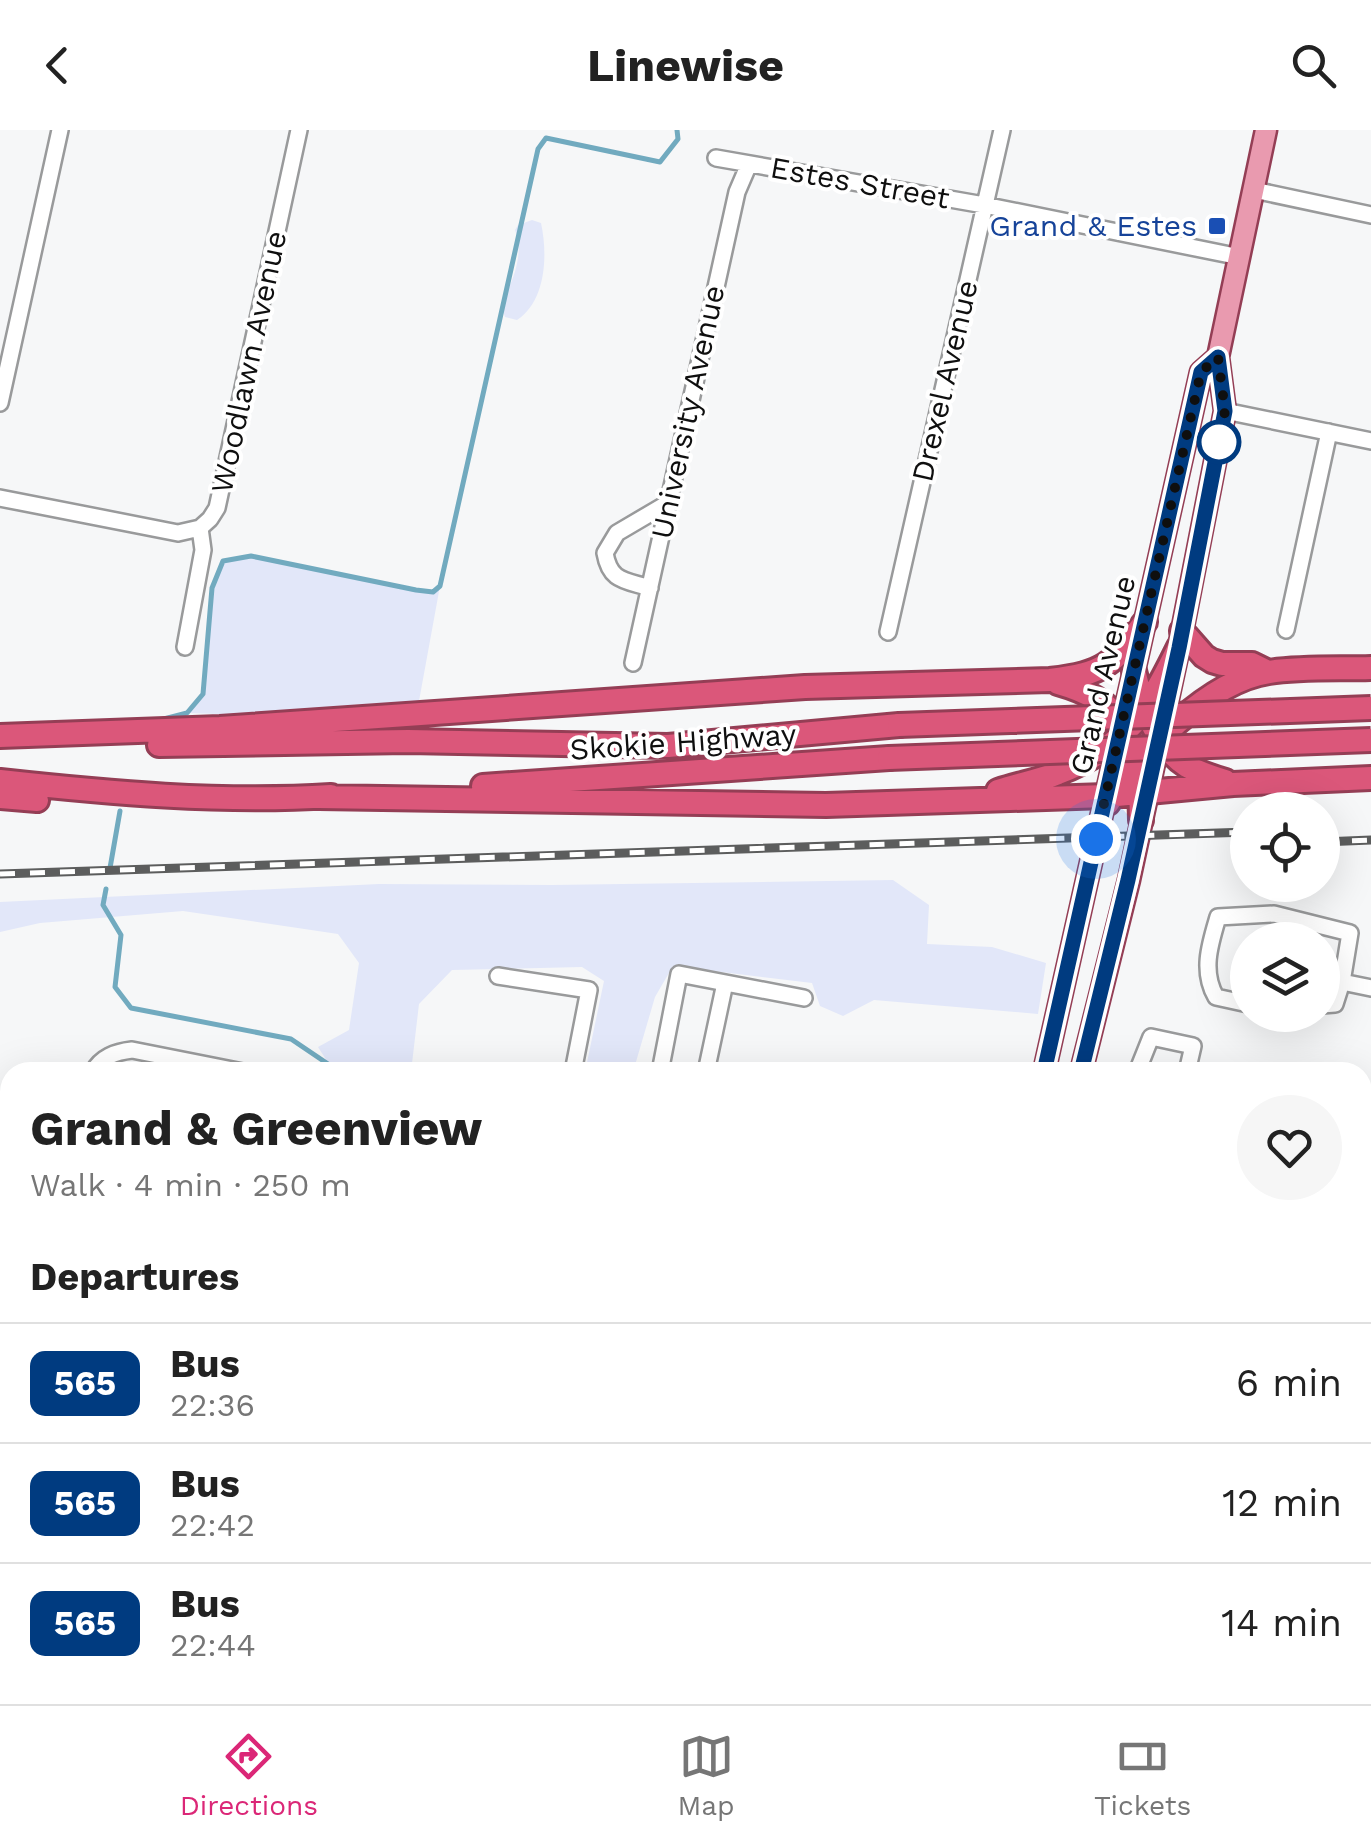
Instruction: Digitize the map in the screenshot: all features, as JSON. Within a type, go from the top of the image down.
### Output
[{"type":"highway","points":[[0,736],[220,728],[805,687],[1050,680],[1088,675],[1109,663],[1145,622]]},
{"type":"highway","points":[[976,799],[1060,772],[1094,755],[1146,709],[1180,639],[1212,661],[1252,664],[1268,672]]},
{"type":"highway","points":[[1107,800],[1138,762],[1201,701],[1245,679],[1268,672],[1371,668]]},
{"type":"highway","points":[[1134,671],[1159,740],[1186,765],[1233,784]]},
{"type":"highway","points":[[1050,680],[1096,698],[1116,714],[1138,762],[1144,793],[1141,820]]},
{"type":"highway","name":"Skokie Highway","points":[[0,736],[124,744],[408,742],[668,746],[899,725],[1371,708]]},
{"type":"highway","name":"Skokie Highway","points":[[0,781],[230,798],[319,797],[889,758],[1371,740]]},
{"type":"highway","points":[[319,797],[826,804],[1107,800],[1233,784],[1371,778]]},
{"type":"highway","points":[[0,798],[74,802],[230,798]]},
{"type":"main road","name":"Grand Avenue","points":[[1144,793],[1159,740],[1225,411],[1218,357],[1266,130]]},
{"type":"main road","name":"Grand Avenue","points":[[1046,1062],[1201,372],[1218,357]]},
{"type":"main road","points":[[1083,1062],[1141,820]]},
{"type":"street","points":[[0,403],[60,130]]},
{"type":"street","name":"Woodlawn Avenue","points":[[184,647],[202,550],[200,528],[217,508],[299,130]]},
{"type":"street","name":"Drexel Avenue","points":[[888,632],[1002,130]]},
{"type":"street","name":"Estes Street","points":[[716,158],[984,205],[1240,257]]},
{"type":"street","name":"University Avenue","points":[[633,662],[737,192],[749,164]]},
{"type":"street","points":[[1254,190],[1371,215]]},
{"type":"street","points":[[1225,411],[1371,441]]},
{"type":"street","points":[[1286,630],[1329,432]]},
{"type":"street","points":[[0,498],[178,533],[200,528]]},
{"type":"street","points":[[650,588],[617,578],[607,568],[605,553],[617,533],[668,503]]},
{"type":"street","points":[[1230,1000],[1216,997],[1208,984],[1208,951],[1218,917],[1274,914],[1306,922]]},
{"type":"street","points":[[1340,930],[1350,933],[1340,988]]},
{"type":"street","points":[[662,1062],[680,974],[804,998]]},
{"type":"street","points":[[498,976],[590,990],[575,1062]]},
{"type":"street","points":[[1342,982],[1371,988]]},
{"type":"street","points":[[708,1062],[725,983]]},
{"type":"street","points":[[1141,1062],[1150,1037],[1193,1046],[1189,1062]]},
{"type":"street","points":[[101,1062],[118,1052],[132,1050],[193,1062]]},
{"type":"shaded area","points":[[532,220],[541,223],[542,276],[534,301],[517,320],[505,317],[501,305],[518,259],[515,230]]},
{"type":"shaded area","points":[[251,556],[416,590],[433,592],[440,586],[419,701],[253,715],[187,713],[203,694],[212,588],[223,561]]},
{"type":"shaded area","points":[[893,880],[929,905],[927,944],[992,947],[1046,963],[1038,1014],[874,1000],[843,1016],[820,1006],[812,983],[673,966],[655,997],[636,1062],[587,1062],[604,981],[582,967],[452,970],[419,1004],[412,1062],[328,1062],[318,1047],[349,1030],[359,963],[338,934],[183,911],[40,923],[0,932],[0,902],[379,884]]},
{"type":"waterway","points":[[160,720],[187,713],[203,694],[212,588],[223,561],[251,556],[416,590],[433,592],[440,586],[538,149],[546,138],[660,162],[678,139],[677,130]]},
{"type":"waterway","points":[[110,868],[120,811]]},
{"type":"waterway","points":[[106,889],[103,905],[121,935],[115,987],[131,1008],[291,1039],[325,1062]]},
{"type":"railway","points":[[0,874],[1230,833]]},
{"type":"railway","points":[[1340,841],[1371,840]]},
{"type":"bus line","name":"565","points":[[1046,1062],[1201,372],[1218,357],[1225,411],[1179,648],[1084,1062]]},
{"type":"place","name":"Grand & Estes","points":[[1217,226]]},
{"type":"route","points":[[1096,839],[1201,372],[1218,357],[1225,411],[1219,442]]}]
